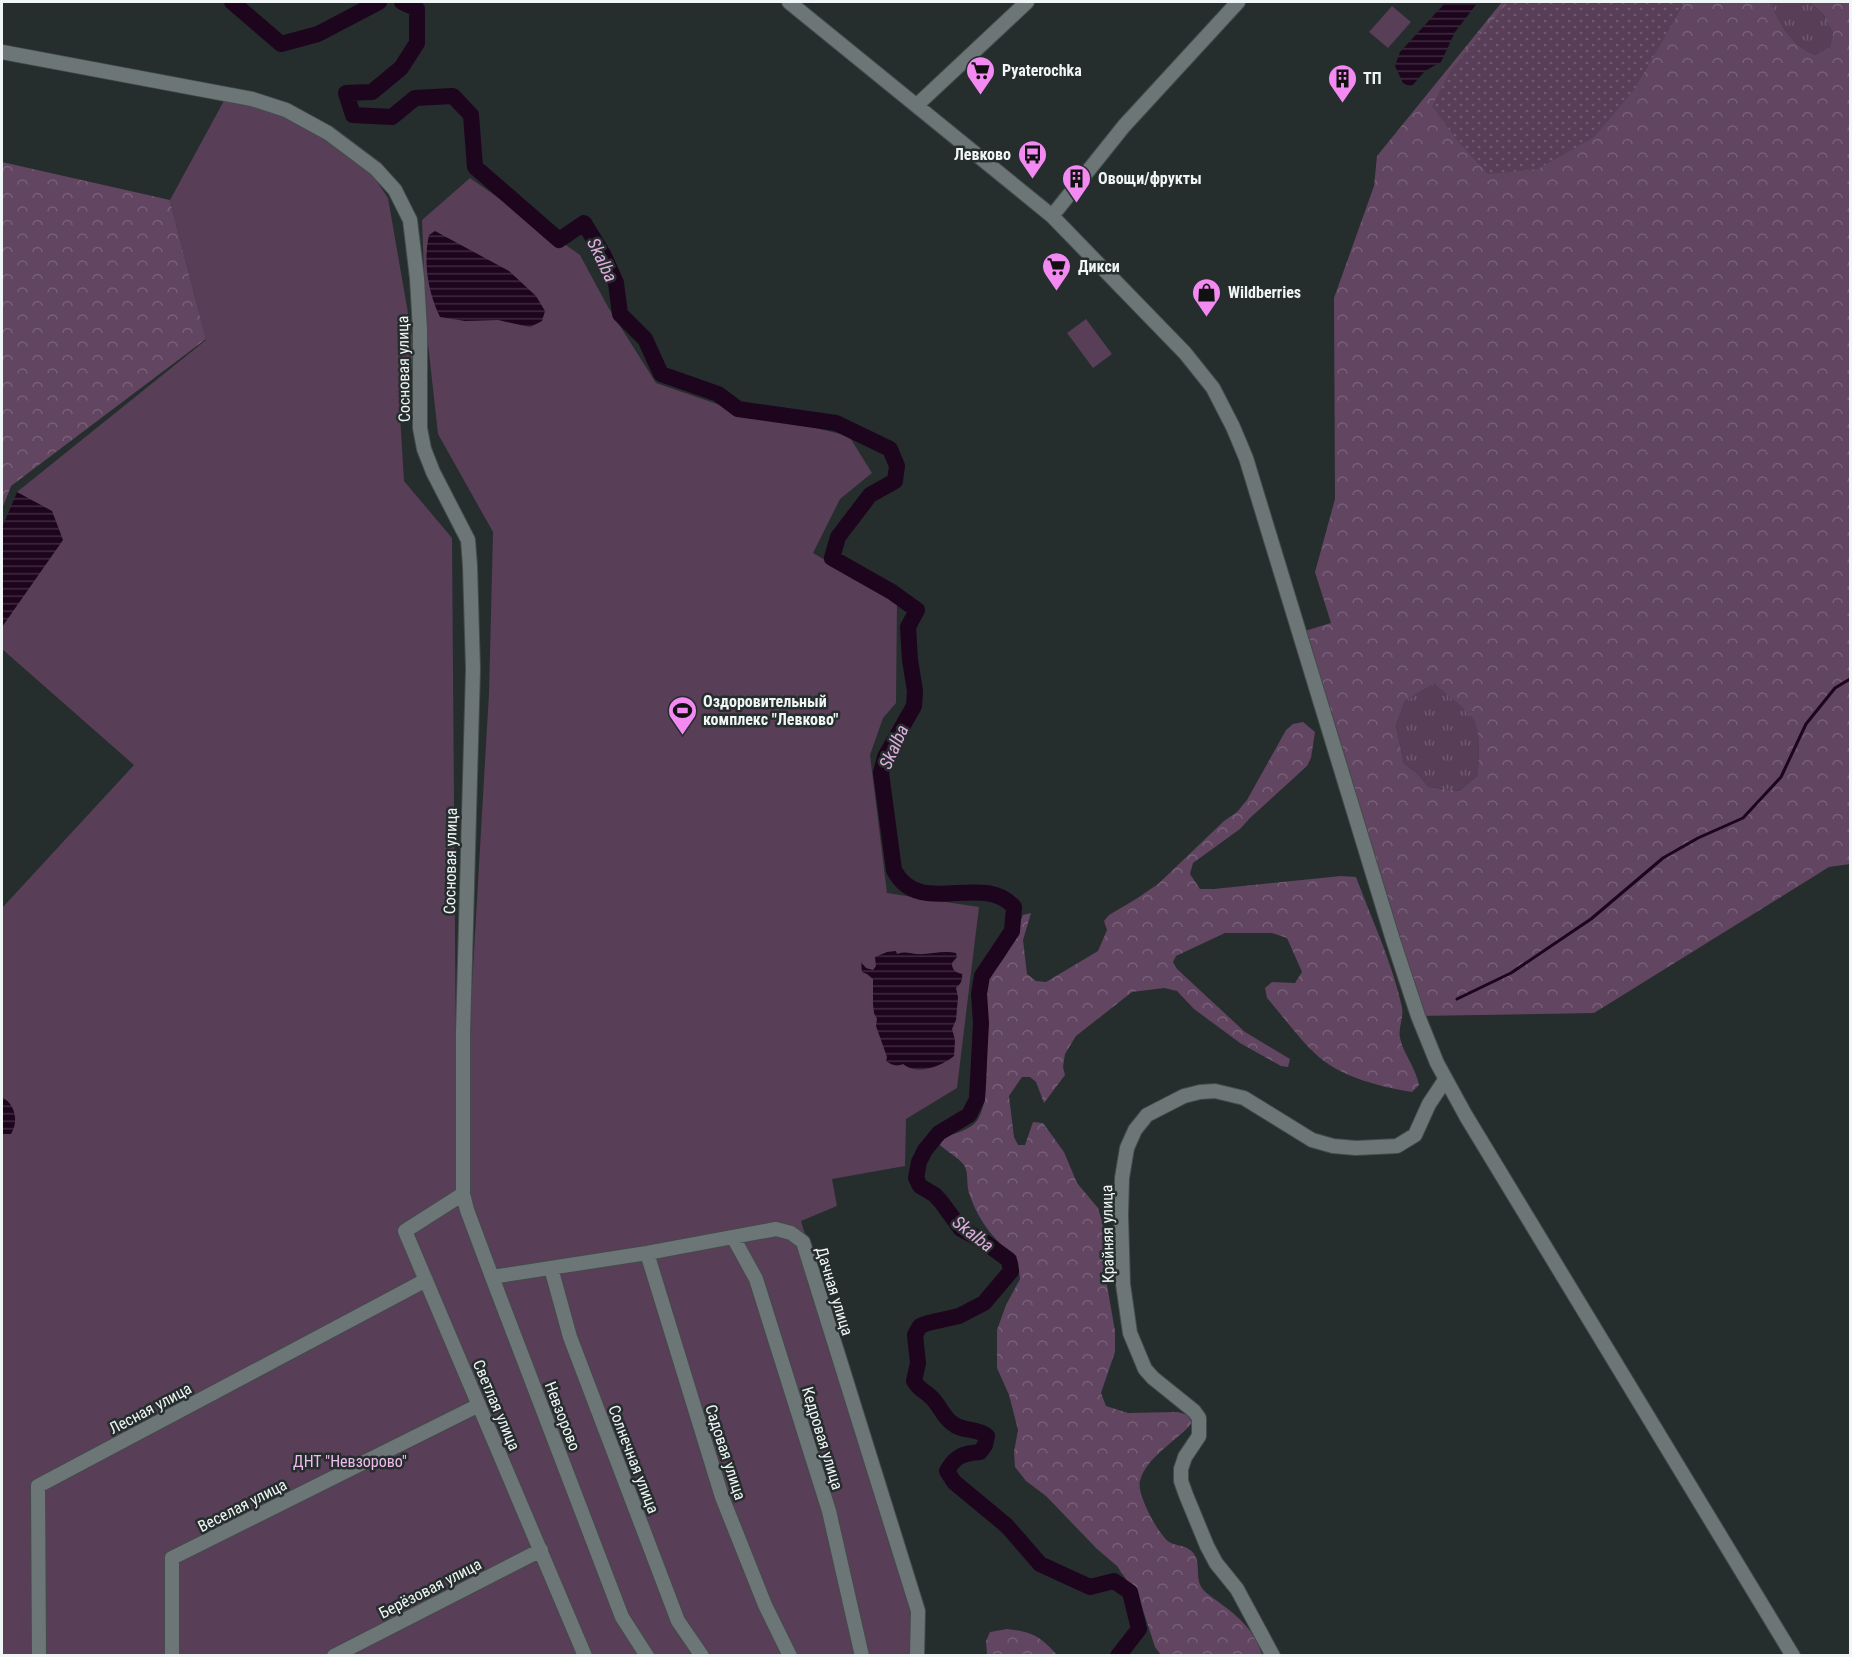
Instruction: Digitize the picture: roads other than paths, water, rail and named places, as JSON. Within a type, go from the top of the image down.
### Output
[{"type":"street","points":[[789,2],[1052,216],[1185,353],[1213,388],[1246,458],[1397,951],[1418,1016],[1445,1080],[1793,1656]]},
{"type":"street","points":[[917,105],[1027,2]]},
{"type":"street","points":[[1052,216],[1124,126],[1238,2]]},
{"type":"street","name":"Сосновая улица","points":[[2,52],[244,97],[286,110],[328,133],[376,169],[395,190],[410,220],[420,331],[420,428],[424,449],[433,472],[468,540],[470,566],[473,669],[463,1034],[462,1189]]},
{"type":"street","name":"Крайняя улица","points":[[1273,1656],[1237,1589],[1216,1563],[1183,1488],[1181,1469],[1185,1457],[1199,1436],[1199,1418],[1194,1411],[1145,1369],[1130,1333],[1123,1284],[1121,1215],[1122,1178],[1127,1148],[1135,1130],[1147,1115],[1184,1096],[1215,1091],[1244,1098],[1311,1140],[1333,1146],[1356,1148],[1397,1146],[1415,1135],[1429,1104],[1445,1080]]},
{"type":"street","name":"Невзорово","points":[[462,1189],[466,1210],[622,1617],[647,1656]]},
{"type":"street","name":"Светлая улица","points":[[462,1189],[405,1231],[585,1656]]},
{"type":"street","name":"Дачная улица","points":[[492,1277],[776,1229],[791,1233],[803,1242],[918,1611],[917,1656]]},
{"type":"street","name":"Кедровая улица","points":[[733,1237],[756,1279],[829,1511],[862,1656]]},
{"type":"street","name":"Садовая улица","points":[[647,1252],[722,1497],[765,1605],[790,1656]]},
{"type":"street","name":"Солнечная улица","points":[[551,1268],[570,1337],[678,1621],[702,1656]]},
{"type":"street","name":"Лесная улица","points":[[39,1656],[39,1486],[426,1280]]},
{"type":"street","name":"Веселая улица","points":[[172,1656],[172,1558],[479,1405]]},
{"type":"street","name":"Берёзовая улица","points":[[334,1656],[541,1550]]},
{"type":"waterway","name":"Skalba","points":[[232,2],[281,44],[318,34],[379,2]]},
{"type":"waterway","name":"Skalba","points":[[402,2],[417,9],[417,43],[401,68],[372,92],[346,93],[353,115],[392,117],[415,98],[453,96],[471,115],[475,167],[559,240],[584,223],[604,256],[616,283],[620,314],[645,339],[661,374],[718,394],[738,409],[836,423],[890,449],[897,466],[895,481],[870,495],[838,537],[832,558],[892,592],[917,610],[908,627],[915,691],[914,706],[885,757],[881,773],[894,870],[905,884],[919,891],[935,894],[986,893],[1001,897],[1014,907],[1012,931],[982,976],[979,994],[981,1023],[977,1099],[969,1115],[939,1133],[925,1150],[919,1162],[916,1178],[920,1186],[935,1195],[961,1229],[983,1241],[1009,1260],[1011,1271],[984,1303],[959,1316],[920,1326],[915,1335],[918,1363],[914,1381],[934,1400],[952,1423],[960,1428],[987,1436],[980,1452],[960,1456],[950,1466],[947,1471],[954,1482],[1007,1526],[1040,1564],[1090,1587],[1114,1581],[1130,1592],[1139,1629],[1118,1656]]},
{"type":"waterway","points":[[1457,999],[1511,973],[1591,919],[1663,858],[1698,838],[1743,818],[1781,777],[1806,724],[1835,688],[1850,679]]},
{"type":"place","name":"Pyaterochka","points":[[981,96]]},
{"type":"place","name":"ТП","points":[[1342,104]]},
{"type":"place","name":"Левково","points":[[1032,180]]},
{"type":"place","name":"Овощи/фрукты","points":[[1077,204]]},
{"type":"place","name":"Дикси","points":[[1057,292]]},
{"type":"place","name":"Wildberries","points":[[1207,318]]},
{"type":"place","name":"Оздоровительный комплекс \"Левково\"","points":[[682,736]]},
{"type":"park label","name":"ДНТ \"Невзорово\"","points":[[350,1461]]}]
